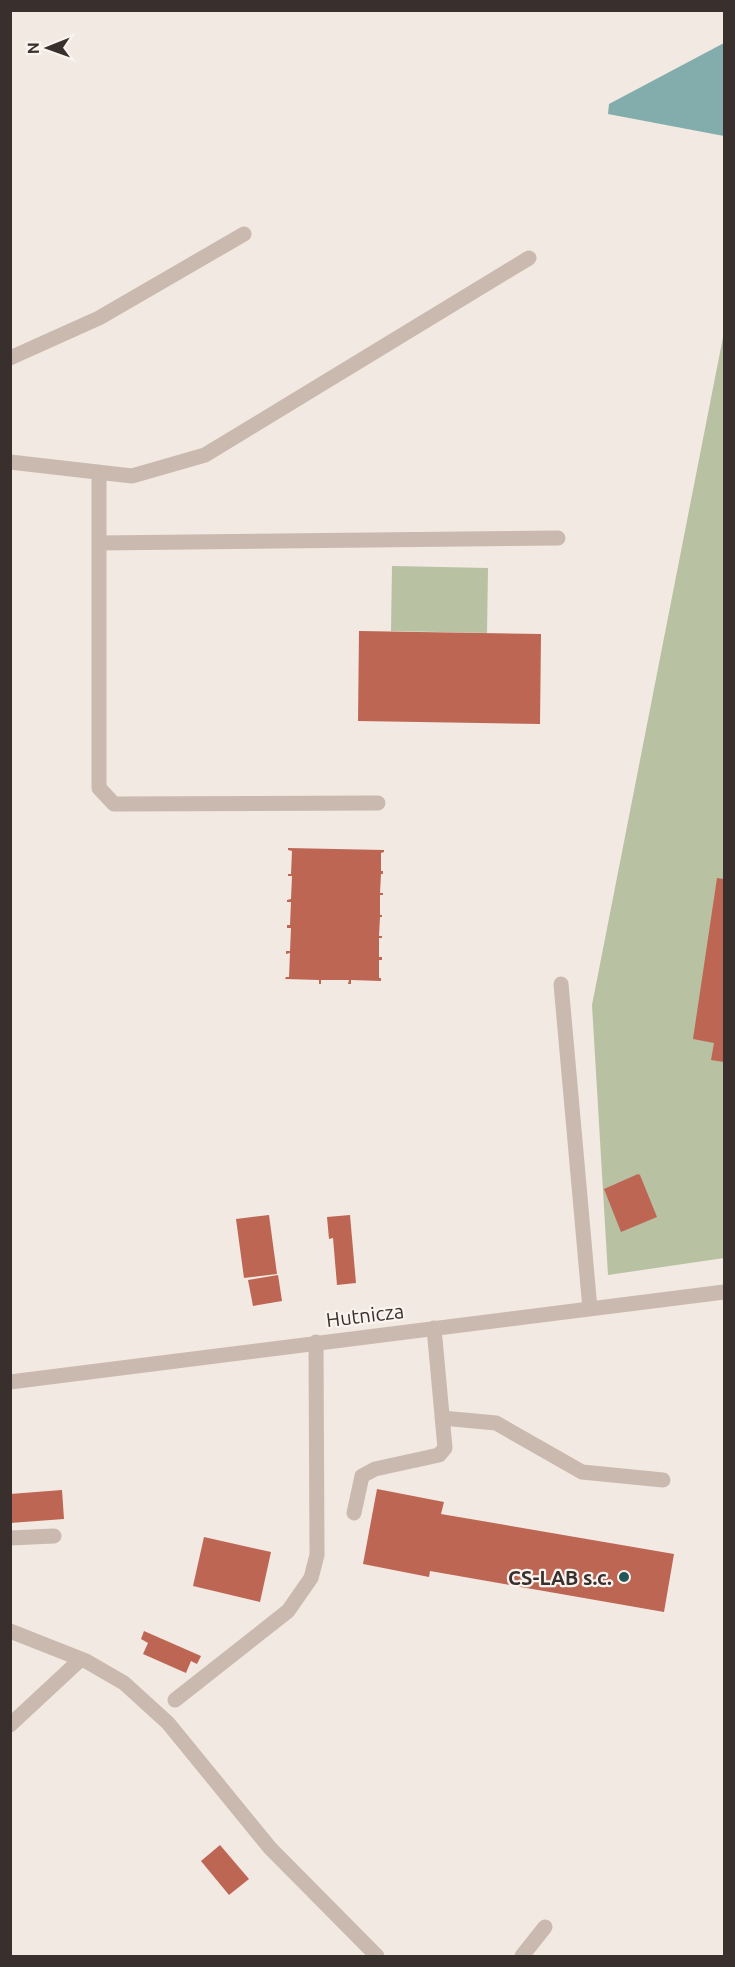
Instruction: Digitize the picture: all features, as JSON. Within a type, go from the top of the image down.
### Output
[{"type":"street","points":[[10,358],[99,318],[244,234]]},
{"type":"street","points":[[10,462],[132,476],[206,455],[529,258]]},
{"type":"street","points":[[99,472],[99,788],[114,804],[378,804]]},
{"type":"street","points":[[99,543],[558,538]]},
{"type":"street","points":[[561,984],[590,1309]]},
{"type":"street","name":"Hutnicza","points":[[10,1382],[724,1292]]},
{"type":"street","points":[[354,1514],[362,1476],[375,1470],[438,1455],[445,1448],[434,1328]]},
{"type":"street","points":[[175,1700],[288,1611],[311,1578],[317,1555],[316,1342]]},
{"type":"street","points":[[442,1418],[496,1423],[582,1472],[663,1480]]},
{"type":"street","points":[[10,1538],[54,1536]]},
{"type":"street","points":[[10,1631],[80,1660],[124,1683],[168,1723],[270,1848],[377,1956]]},
{"type":"street","points":[[10,1725],[80,1660]]},
{"type":"street","points":[[522,1956],[545,1927]]},
{"type":"green space","points":[[724,332],[724,1258],[608,1275],[592,1005]]},
{"type":"green space","points":[[392,566],[488,568],[487,633],[391,631]]},
{"type":"water","points":[[724,43],[724,136],[608,114],[609,104]]},
{"type":"building","points":[[359,631],[541,634],[540,724],[358,721]]},
{"type":"building","points":[[288,848],[384,850],[381,853],[383,874],[381,874],[380,893],[383,895],[380,895],[380,915],[382,917],[380,917],[379,936],[382,936],[379,938],[379,957],[382,957],[382,960],[379,960],[381,981],[351,980],[351,984],[348,984],[349,980],[321,980],[319,984],[319,980],[285,979],[289,977],[290,953],[286,954],[286,951],[290,951],[291,928],[287,928],[287,925],[290,925],[291,902],[287,900],[291,899],[292,876],[288,876],[291,874],[292,851]]},
{"type":"building","points":[[717,878],[724,879],[724,1062],[711,1060],[714,1043],[693,1039]]},
{"type":"building","points":[[638,1174],[657,1217],[621,1232],[604,1189]]},
{"type":"building","points":[[269,1215],[277,1274],[244,1278],[236,1219]]},
{"type":"building","points":[[350,1215],[356,1283],[337,1285],[333,1238],[329,1239],[327,1217]]},
{"type":"building","points":[[278,1275],[282,1301],[253,1306],[248,1280]]},
{"type":"building","points":[[377,1489],[444,1502],[441,1514],[674,1554],[664,1612],[430,1571],[429,1577],[363,1564]]},
{"type":"building","points":[[62,1490],[64,1519],[10,1523],[10,1494]]},
{"type":"building","points":[[204,1537],[271,1552],[260,1602],[193,1586]]},
{"type":"building","points":[[144,1631],[201,1656],[197,1664],[191,1661],[186,1673],[143,1654],[148,1643],[141,1639]]},
{"type":"building","points":[[220,1845],[249,1879],[229,1895],[201,1861]]},
{"type":"place","name":"CS-LAB s.c.","points":[[624,1577]]}]
